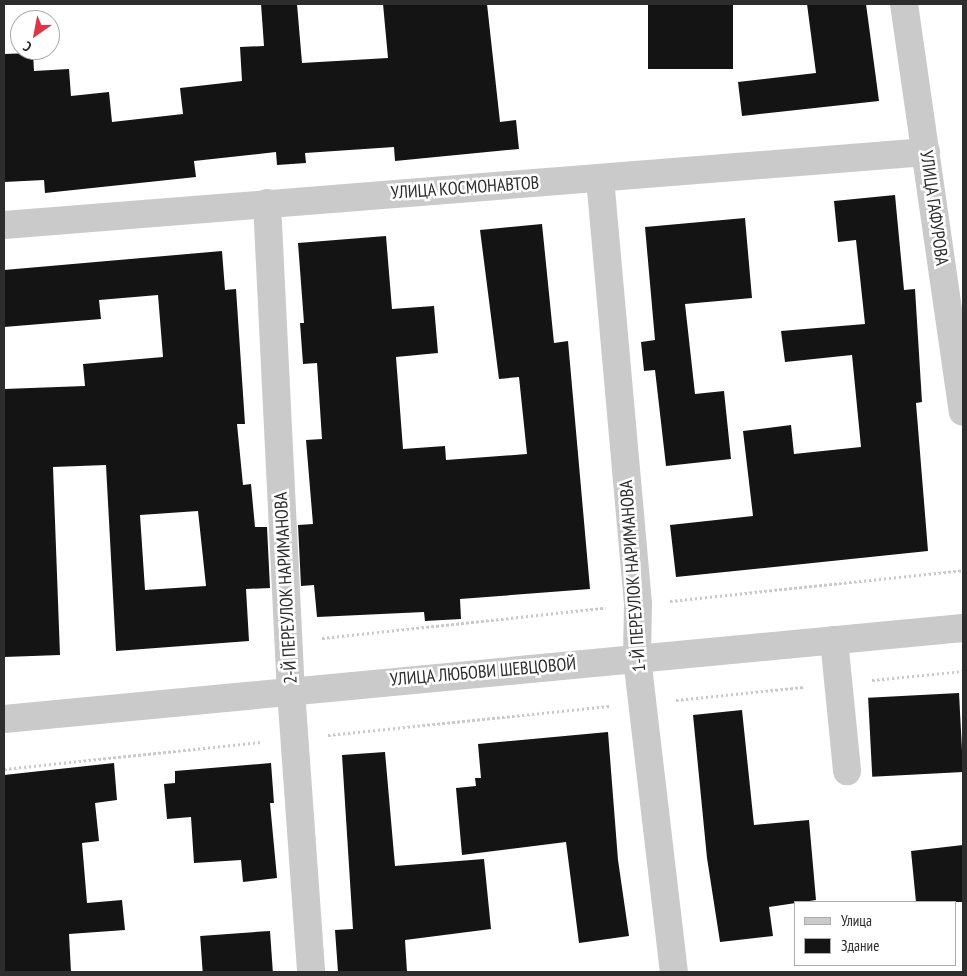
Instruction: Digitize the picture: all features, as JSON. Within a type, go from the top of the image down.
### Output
[{"type":"street","name":"УЛИЦА ГАФУРОВА","points":[[904,4],[963,412]]},
{"type":"street","name":"УЛИЦА КОСМОНАВТОВ","points":[[4,226],[267,203],[926,152]]},
{"type":"street","name":"1-Й ПЕРЕУЛОК НАРИМАНОВА","points":[[600,178],[638,604],[637,658],[674,972]]},
{"type":"street","name":"2-Й ПЕРЕУЛОК НАРИМАНОВА","points":[[267,203],[291,691],[311,972]]},
{"type":"street","name":"УЛИЦА ЛЮБОВИ ШЕВЦОВОЙ","points":[[4,719],[963,628]]},
{"type":"street","points":[[834,640],[847,771]]},
{"type":"path","points":[[4,769],[295,738]]},
{"type":"building","points":[[261,4],[297,4],[302,63],[388,58],[383,4],[487,4],[500,122],[516,120],[519,149],[395,161],[394,147],[305,153],[306,163],[277,165],[276,152],[194,161],[196,177],[45,193],[44,180],[4,182],[4,54],[10,54],[10,60],[33,60],[34,71],[69,69],[71,96],[109,92],[112,122],[183,114],[180,88],[242,81],[240,47],[264,46]]},
{"type":"building","points":[[648,4],[733,4],[733,69],[648,69]]},
{"type":"building","points":[[807,4],[866,4],[879,101],[742,116],[738,82],[816,73]]},
{"type":"building","points":[[895,195],[904,290],[915,289],[922,402],[916,403],[928,551],[676,577],[670,525],[753,516],[743,431],[791,425],[794,454],[861,447],[852,355],[785,362],[781,331],[865,324],[856,240],[838,242],[834,201]]},
{"type":"building","points":[[745,218],[752,298],[685,304],[695,394],[724,391],[731,459],[666,466],[655,370],[644,371],[641,342],[655,340],[645,227]]},
{"type":"building","points":[[542,224],[554,343],[568,341],[590,589],[460,599],[461,619],[425,621],[424,612],[317,617],[314,585],[301,586],[298,525],[313,524],[306,440],[322,439],[317,363],[303,364],[300,323],[304,323],[298,243],[386,236],[392,309],[434,306],[438,353],[396,357],[403,449],[445,446],[446,460],[527,454],[519,377],[499,379],[480,230]]},
{"type":"building","points":[[222,251],[225,290],[236,289],[245,424],[237,424],[243,485],[251,484],[255,527],[267,527],[270,588],[246,589],[249,641],[116,651],[106,465],[53,467],[60,655],[4,657],[4,389],[85,386],[83,364],[163,357],[158,295],[99,300],[101,319],[4,327],[4,270]],"holes":[[[198,511],[206,586],[145,590],[140,515]]]},
{"type":"building","points":[[959,693],[963,772],[872,777],[868,698]]},
{"type":"building","points":[[742,710],[754,825],[809,820],[816,900],[794,901],[794,903],[769,907],[773,936],[720,942],[707,858],[693,715]]},
{"type":"building","points":[[608,732],[618,860],[629,936],[579,943],[566,842],[462,855],[456,788],[476,786],[475,778],[481,778],[478,744]]},
{"type":"building","points":[[385,752],[395,866],[484,859],[491,929],[405,940],[407,972],[338,972],[335,930],[353,929],[342,755]]},
{"type":"building","points":[[114,763],[117,800],[95,803],[99,841],[82,843],[87,903],[122,900],[125,930],[69,934],[71,972],[4,972],[4,775]]},
{"type":"building","points":[[271,763],[274,803],[270,803],[277,878],[243,882],[241,860],[194,863],[191,817],[167,819],[164,784],[175,783],[175,771]]},
{"type":"building","points":[[963,845],[963,902],[916,901],[911,851]]},
{"type":"building","points":[[270,931],[273,972],[203,972],[200,936]]}]
